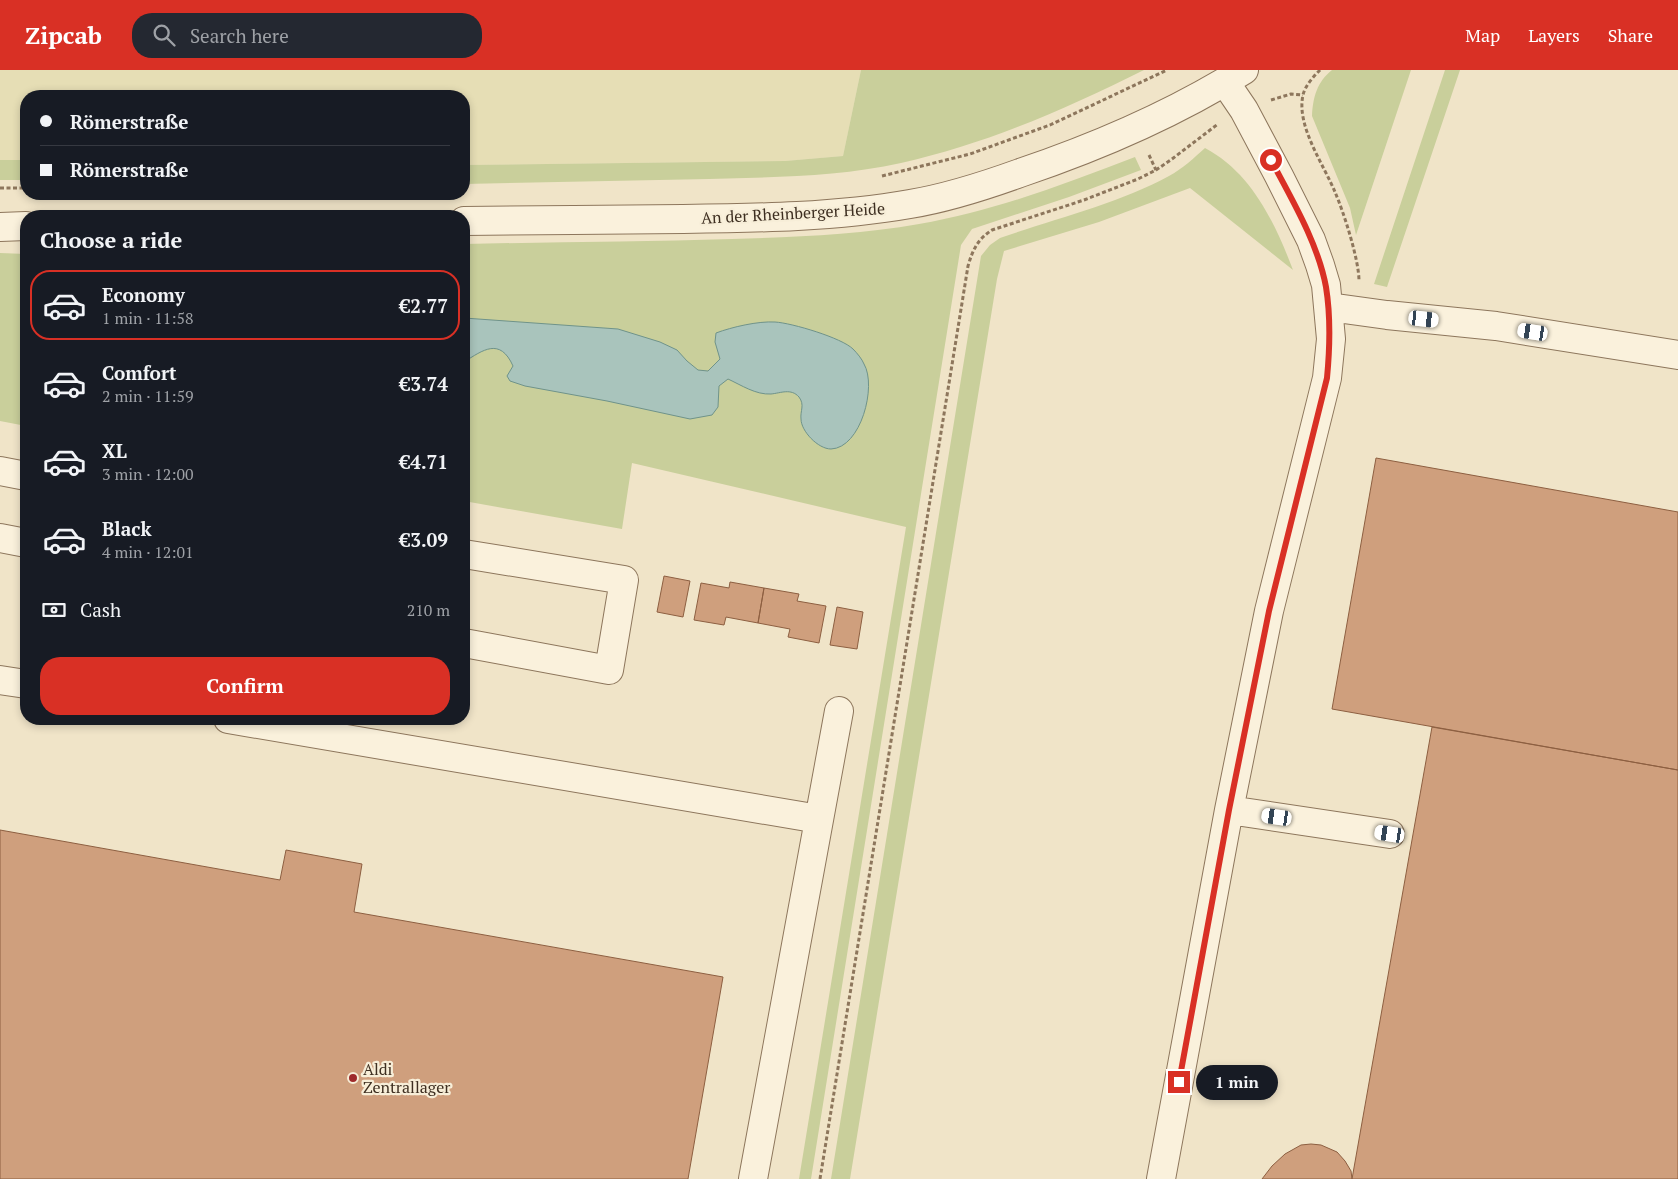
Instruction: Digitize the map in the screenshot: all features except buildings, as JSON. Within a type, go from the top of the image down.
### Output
[{"type":"street","points":[[1161,1179],[1229,810],[1269,611],[1327,378],[1331,339],[1326,285],[1311,240],[1244,110],[1234,76]]},
{"type":"street","name":"An der Rheinberger Heide","points":[[470,221],[796,216],[910,204],[993,183],[1104,142],[1166,113],[1234,76]]},
{"type":"street","points":[[0,227],[20,226]]},
{"type":"street","points":[[1328,307],[1496,326],[1678,356]]},
{"type":"street","points":[[0,471],[20,475]]},
{"type":"street","points":[[0,538],[20,543]]},
{"type":"street","points":[[470,555],[624,580],[609,670],[470,644]]},
{"type":"street","points":[[0,680],[20,683]]},
{"type":"street","points":[[752,1179],[839,711]]},
{"type":"street","points":[[284,725],[819,819]]},
{"type":"street","points":[[1229,810],[1390,834]]},
{"type":"path","points":[[881,176],[970,154],[1050,125],[1166,70]]},
{"type":"path","points":[[820,1179],[968,266],[973,249],[982,236],[992,230],[1084,200],[1156,170],[1217,125],[1244,110],[1291,94],[1303,95]]},
{"type":"path","points":[[0,188],[20,188]]},
{"type":"shaded area","points":[[0,70],[861,70],[843,156],[785,161],[470,165],[470,90],[20,90],[20,160],[0,160]]},
{"type":"green space","points":[[861,70],[1144,70],[1055,112],[995,136],[933,155],[877,168],[830,174],[782,177],[470,184],[470,165],[785,161],[843,156]]},
{"type":"green space","points":[[1332,70],[1411,70],[1356,235],[1350,208],[1312,116],[1313,102],[1319,85]]},
{"type":"green space","points":[[1445,70],[1460,70],[1387,287],[1374,284]]},
{"type":"green space","points":[[1205,148],[1222,158],[1249,185],[1270,217],[1293,270],[1190,188],[1099,222],[1004,251],[997,279],[850,1179],[831,1179],[981,256],[990,245],[1000,238],[1150,186],[1179,170]]},
{"type":"green space","points":[[1135,157],[1141,170],[1069,197],[972,229],[961,245],[811,1179],[799,1179],[906,527],[632,463],[622,529],[470,502],[470,244],[665,241],[849,233],[896,228],[975,212],[1056,187]]},
{"type":"green space","points":[[0,160],[20,160],[20,180],[0,180]]},
{"type":"green space","points":[[0,253],[20,254],[20,425],[0,421]]},
{"type":"water","points":[[470,318],[618,329],[660,342],[677,350],[698,370],[708,371],[720,359],[715,342],[716,333],[753,323],[775,322],[804,328],[828,336],[839,340],[853,349],[864,364],[868,374],[869,386],[864,414],[858,427],[851,438],[842,446],[831,449],[816,443],[807,434],[802,424],[801,400],[793,393],[760,393],[728,379],[719,386],[718,407],[712,415],[690,419],[525,386],[510,381],[507,376],[513,366],[503,351],[491,349],[478,353],[470,358]]},
{"type":"place","name":"Aldi Zentrallager","points":[[353,1078]]},
{"type":"route","points":[[1179,1082],[1229,810],[1269,611],[1327,378],[1331,339],[1326,285],[1320,265],[1311,240],[1271,160]]}]
